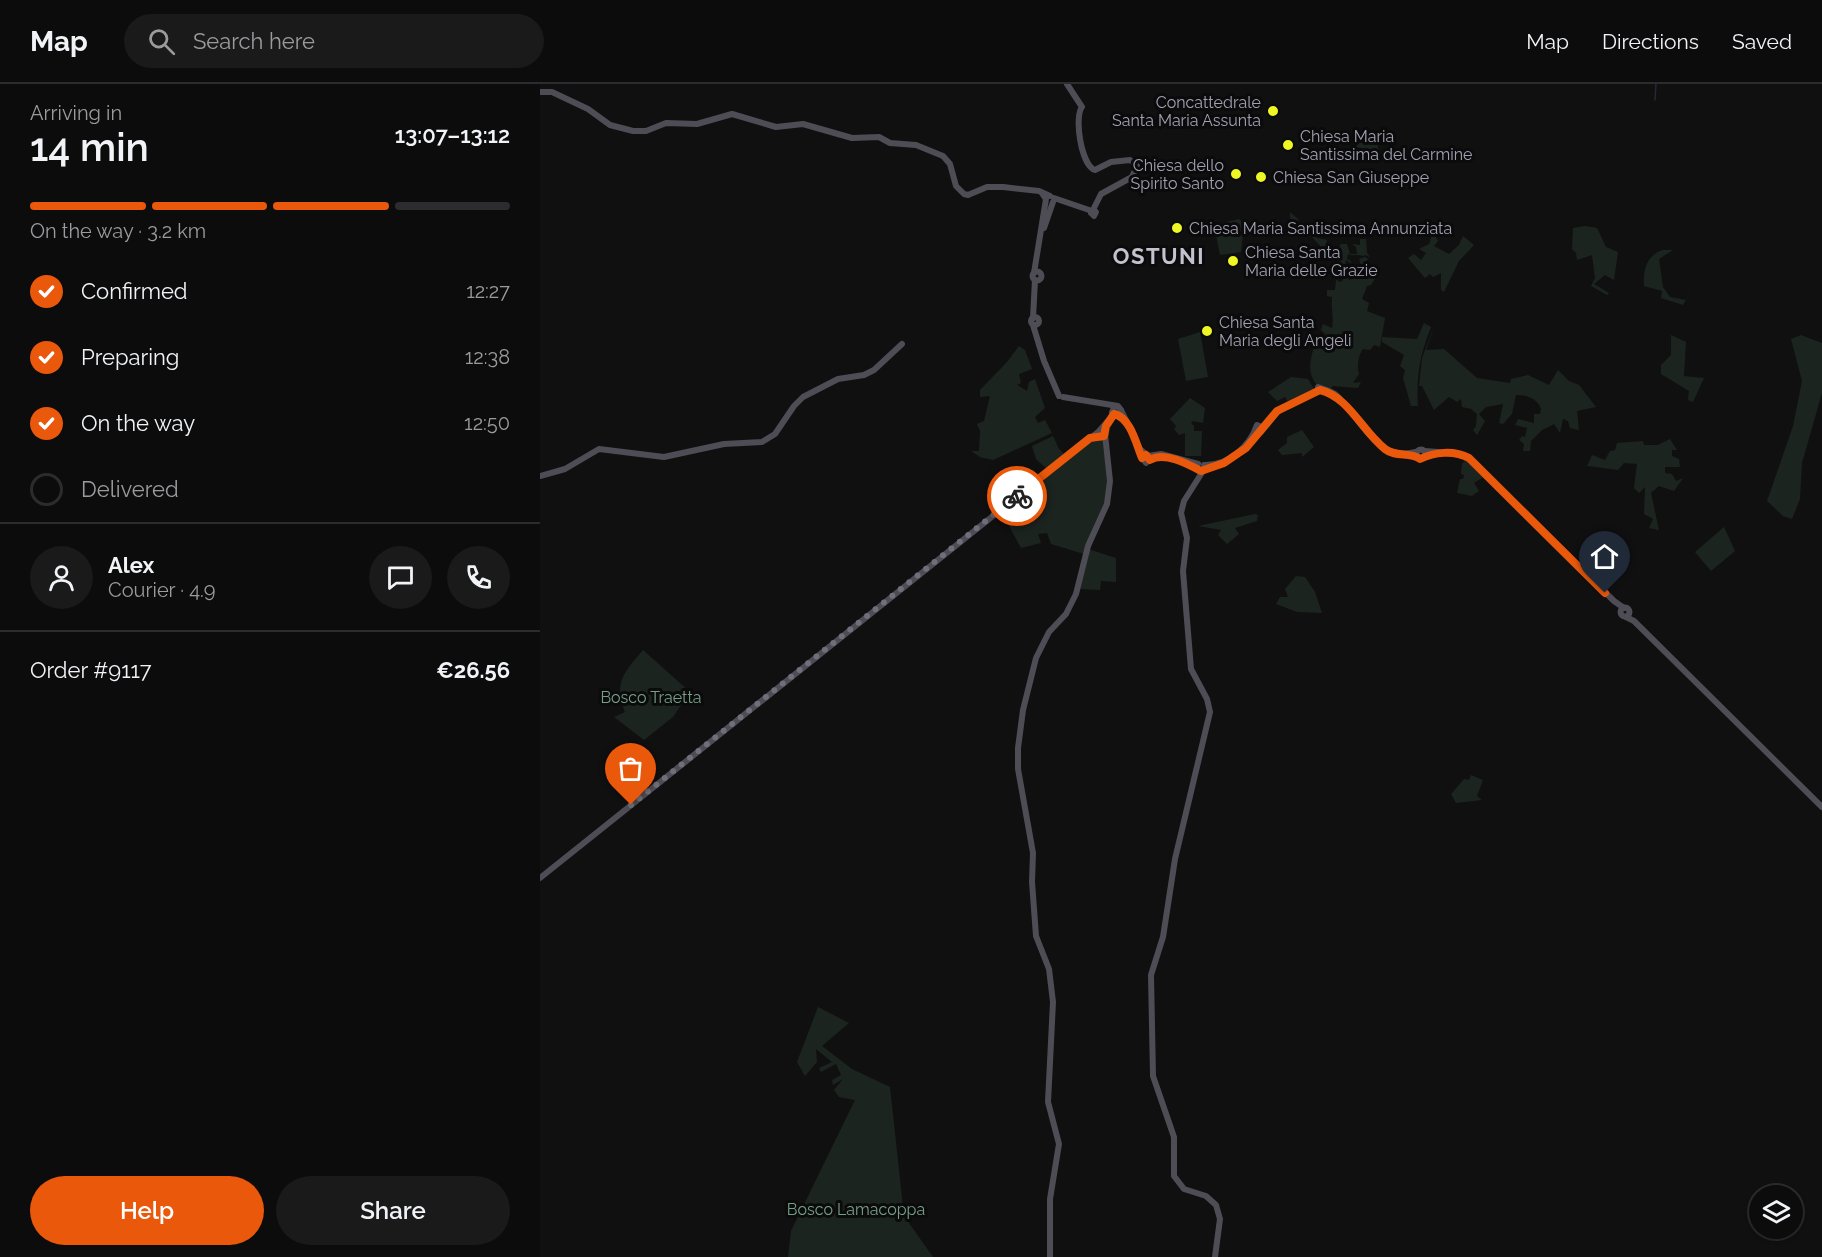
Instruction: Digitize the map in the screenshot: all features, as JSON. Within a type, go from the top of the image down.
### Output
[{"type":"main road","points":[[540,92],[552,92],[588,109],[610,125],[633,131],[646,131],[666,123],[697,124],[732,114],[769,126],[803,124],[857,138],[879,137],[890,143],[916,145],[943,156],[950,164],[960,193],[968,195],[993,186],[1036,190],[1051,199],[1093,212],[1101,194],[1132,177],[1137,166],[1130,160],[1111,162],[1095,170],[1089,167],[1082,155],[1079,110],[1082,107],[1067,84]]},
{"type":"main road","points":[[1051,199],[1037,277],[1035,321],[1046,360],[1061,397]]},
{"type":"main road","points":[[540,476],[565,469],[599,449],[664,457],[724,444],[762,442],[775,434],[803,397],[838,379],[864,375],[874,370],[902,344]]},
{"type":"main road","points":[[1061,397],[1104,404],[1116,411],[1131,429],[1147,457],[1161,456],[1201,468],[1234,455],[1277,411],[1318,389],[1330,392],[1386,450],[1401,455],[1453,453],[1469,458],[1822,807]]},
{"type":"main road","points":[[1061,397],[1116,411]]},
{"type":"main road","points":[[1050,1257],[1050,1199],[1059,1144],[1048,1102],[1053,1002],[1049,969],[1036,936],[1032,891],[1033,853],[1018,769],[1018,748],[1023,710],[1036,658],[1049,632],[1065,614],[1076,594],[1088,546],[1106,508],[1110,481],[1106,445],[1102,434],[1116,411]]},
{"type":"main road","points":[[540,878],[1090,438],[1102,434]]},
{"type":"main road","points":[[1201,468],[1182,508],[1187,538],[1183,571],[1191,669],[1207,699],[1210,712],[1175,859],[1163,937],[1151,969],[1153,1076],[1174,1137],[1173,1172],[1176,1180],[1188,1191],[1206,1196],[1216,1205],[1219,1213],[1215,1257]]},
{"type":"green space","points":[[1376,131],[1380,133],[1377,142],[1380,157],[1377,156],[1373,160],[1365,157],[1368,153],[1366,149],[1355,147],[1367,136],[1366,134]]},
{"type":"green space","points":[[1290,212],[1298,219],[1299,229],[1311,231],[1317,238],[1327,240],[1326,245],[1337,250],[1341,244],[1347,244],[1350,254],[1357,254],[1356,247],[1352,244],[1360,245],[1360,239],[1366,239],[1367,253],[1370,257],[1348,254],[1347,259],[1351,263],[1346,260],[1345,266],[1326,254],[1323,256],[1320,252],[1321,247],[1312,237],[1291,233]]},
{"type":"green space","points":[[1239,219],[1244,224],[1241,252],[1220,255],[1215,230],[1217,224]]},
{"type":"green space","points":[[1585,226],[1597,228],[1606,247],[1618,252],[1614,280],[1605,275],[1594,284],[1609,293],[1607,295],[1591,286],[1595,278],[1592,255],[1577,260],[1576,253],[1572,249],[1573,228]]},
{"type":"green space","points":[[1433,232],[1438,241],[1434,246],[1449,254],[1459,245],[1463,236],[1474,245],[1459,261],[1444,292],[1441,290],[1441,273],[1433,277],[1430,274],[1425,278],[1408,258],[1414,254],[1421,260],[1426,253],[1419,249],[1429,244]]},
{"type":"green space","points":[[1673,250],[1659,259],[1663,287],[1670,297],[1686,300],[1683,305],[1661,298],[1662,291],[1644,286],[1644,275],[1649,260],[1657,252]]},
{"type":"green space","points":[[1365,257],[1368,259],[1365,263],[1378,274],[1371,285],[1367,286],[1362,299],[1369,303],[1367,311],[1385,318],[1380,347],[1374,345],[1370,350],[1363,349],[1361,352],[1358,361],[1359,374],[1353,383],[1361,382],[1358,388],[1332,386],[1331,390],[1317,385],[1310,367],[1318,335],[1326,335],[1321,330],[1323,324],[1332,328],[1332,297],[1327,296],[1327,290],[1335,290],[1336,280],[1341,282],[1345,277],[1350,280],[1363,271],[1359,259]]},
{"type":"green space","points":[[1436,321],[1426,350],[1444,349],[1477,378],[1510,383],[1511,379],[1528,375],[1549,385],[1558,370],[1569,381],[1579,385],[1596,407],[1577,411],[1579,430],[1570,428],[1568,421],[1563,419],[1560,433],[1554,424],[1542,430],[1531,441],[1530,451],[1523,451],[1524,444],[1519,440],[1522,436],[1525,437],[1527,428],[1515,425],[1518,419],[1534,423],[1534,414],[1540,414],[1541,409],[1534,399],[1516,395],[1512,414],[1503,424],[1499,423],[1503,404],[1486,407],[1479,414],[1485,421],[1477,435],[1473,430],[1476,426],[1477,414],[1471,409],[1462,407],[1461,399],[1457,402],[1449,397],[1434,410],[1422,386],[1419,386],[1422,358]]},
{"type":"green space","points":[[1424,323],[1431,327],[1420,365],[1418,406],[1411,406],[1403,378],[1405,370],[1400,366],[1404,355],[1382,342],[1382,337],[1417,339]]},
{"type":"green space","points":[[1200,332],[1208,377],[1186,381],[1178,339]]},
{"type":"green space","points":[[1671,335],[1686,342],[1684,376],[1704,378],[1693,402],[1688,400],[1689,391],[1661,374],[1661,365],[1671,355]]},
{"type":"green space","points":[[1801,335],[1822,343],[1822,393],[1802,463],[1800,499],[1792,519],[1783,516],[1767,501],[1793,426],[1802,381],[1791,339]]},
{"type":"green space","points":[[1019,346],[1025,350],[1032,369],[1019,374],[1021,383],[1017,385],[1027,391],[1029,382],[1035,379],[1045,408],[1035,417],[1038,423],[1045,420],[1052,433],[993,460],[980,457],[971,451],[979,451],[980,431],[977,424],[984,421],[990,396],[980,397],[980,390]]},
{"type":"green space","points":[[1291,377],[1308,379],[1314,389],[1288,402],[1285,397],[1277,401],[1268,392]]},
{"type":"green space","points":[[1190,398],[1205,408],[1203,423],[1193,421],[1191,423],[1194,431],[1202,431],[1201,456],[1185,456],[1185,433],[1179,435],[1170,419]]},
{"type":"green space","points":[[1302,430],[1314,447],[1302,457],[1302,453],[1282,455],[1278,450],[1287,443],[1287,437]]},
{"type":"green space","points":[[1053,436],[1059,449],[1066,456],[1048,470],[1036,459],[1032,446]]},
{"type":"green space","points":[[1094,438],[1103,440],[1109,482],[1106,502],[1084,554],[1051,544],[1047,533],[1038,534],[1041,543],[1021,548],[1000,510]]},
{"type":"green space","points":[[1670,439],[1677,450],[1672,450],[1672,456],[1679,459],[1680,467],[1665,467],[1665,473],[1672,474],[1676,481],[1683,478],[1674,491],[1659,486],[1651,493],[1659,530],[1649,528],[1653,519],[1644,514],[1645,487],[1639,493],[1634,488],[1637,464],[1624,463],[1618,470],[1587,466],[1592,455],[1605,460],[1610,451],[1615,450],[1617,443],[1643,441],[1644,445],[1658,445]]},
{"type":"green space","points":[[1466,459],[1485,476],[1474,483],[1479,491],[1472,496],[1457,493],[1460,479],[1463,479],[1464,475],[1461,474],[1462,464]]},
{"type":"green space","points":[[1258,515],[1257,521],[1235,528],[1239,534],[1227,544],[1218,535],[1221,530],[1198,526]]},
{"type":"green space","points":[[1724,527],[1735,551],[1711,571],[1695,552]]},
{"type":"green space","points":[[1088,549],[1116,558],[1116,582],[1101,581],[1100,590],[1079,589]]},
{"type":"green space","points":[[1296,576],[1305,577],[1315,592],[1322,613],[1297,612],[1276,604],[1280,597],[1288,597],[1285,589]]},
{"type":"green space","name":"Bosco Traetta","points":[[643,650],[690,692],[673,717],[644,740],[614,717],[625,712],[620,693],[622,679]]},
{"type":"green space","points":[[1471,775],[1483,780],[1477,796],[1482,800],[1456,803],[1451,794],[1464,779],[1469,780]]},
{"type":"green space","name":"Bosco Lamacoppa","points":[[818,1007],[849,1023],[822,1046],[852,1069],[890,1087],[904,1216],[933,1257],[788,1257],[791,1231],[855,1100],[839,1097],[834,1090],[843,1079],[833,1085],[832,1080],[841,1075],[836,1064],[821,1072],[819,1068],[832,1062],[816,1049],[817,1062],[805,1076],[797,1062]]},
{"type":"waterway","points":[[1655,100],[1656,84]]},
{"type":"way so far","points":[[631,805],[1017,496]]},
{"type":"place","name":"Concattedrale Santa Maria Assunta","points":[[1273,111]]},
{"type":"place","name":"Chiesa Maria Santissima del Carmine","points":[[1288,145]]},
{"type":"place","name":"Chiesa dello Spirito Santo","points":[[1236,174]]},
{"type":"place","name":"Chiesa San Giuseppe","points":[[1261,177]]},
{"type":"place","name":"Chiesa Maria Santissima Annunziata","points":[[1177,228]]},
{"type":"place","name":"Chiesa Santa Maria delle Grazie","points":[[1233,261]]},
{"type":"place","name":"Chiesa Santa Maria degli Angeli","points":[[1207,331]]},
{"type":"district","name":"OSTUNI","points":[[1159,256]]},
{"type":"route","points":[[1017,496],[1090,438],[1104,436],[1107,423],[1114,414],[1121,416],[1131,429],[1142,458],[1146,455],[1150,460],[1161,456],[1194,466],[1201,471],[1235,457],[1263,430],[1277,411],[1320,390],[1337,396],[1365,430],[1389,452],[1401,455],[1410,454],[1420,459],[1433,453],[1453,453],[1469,458],[1605,593]]}]
